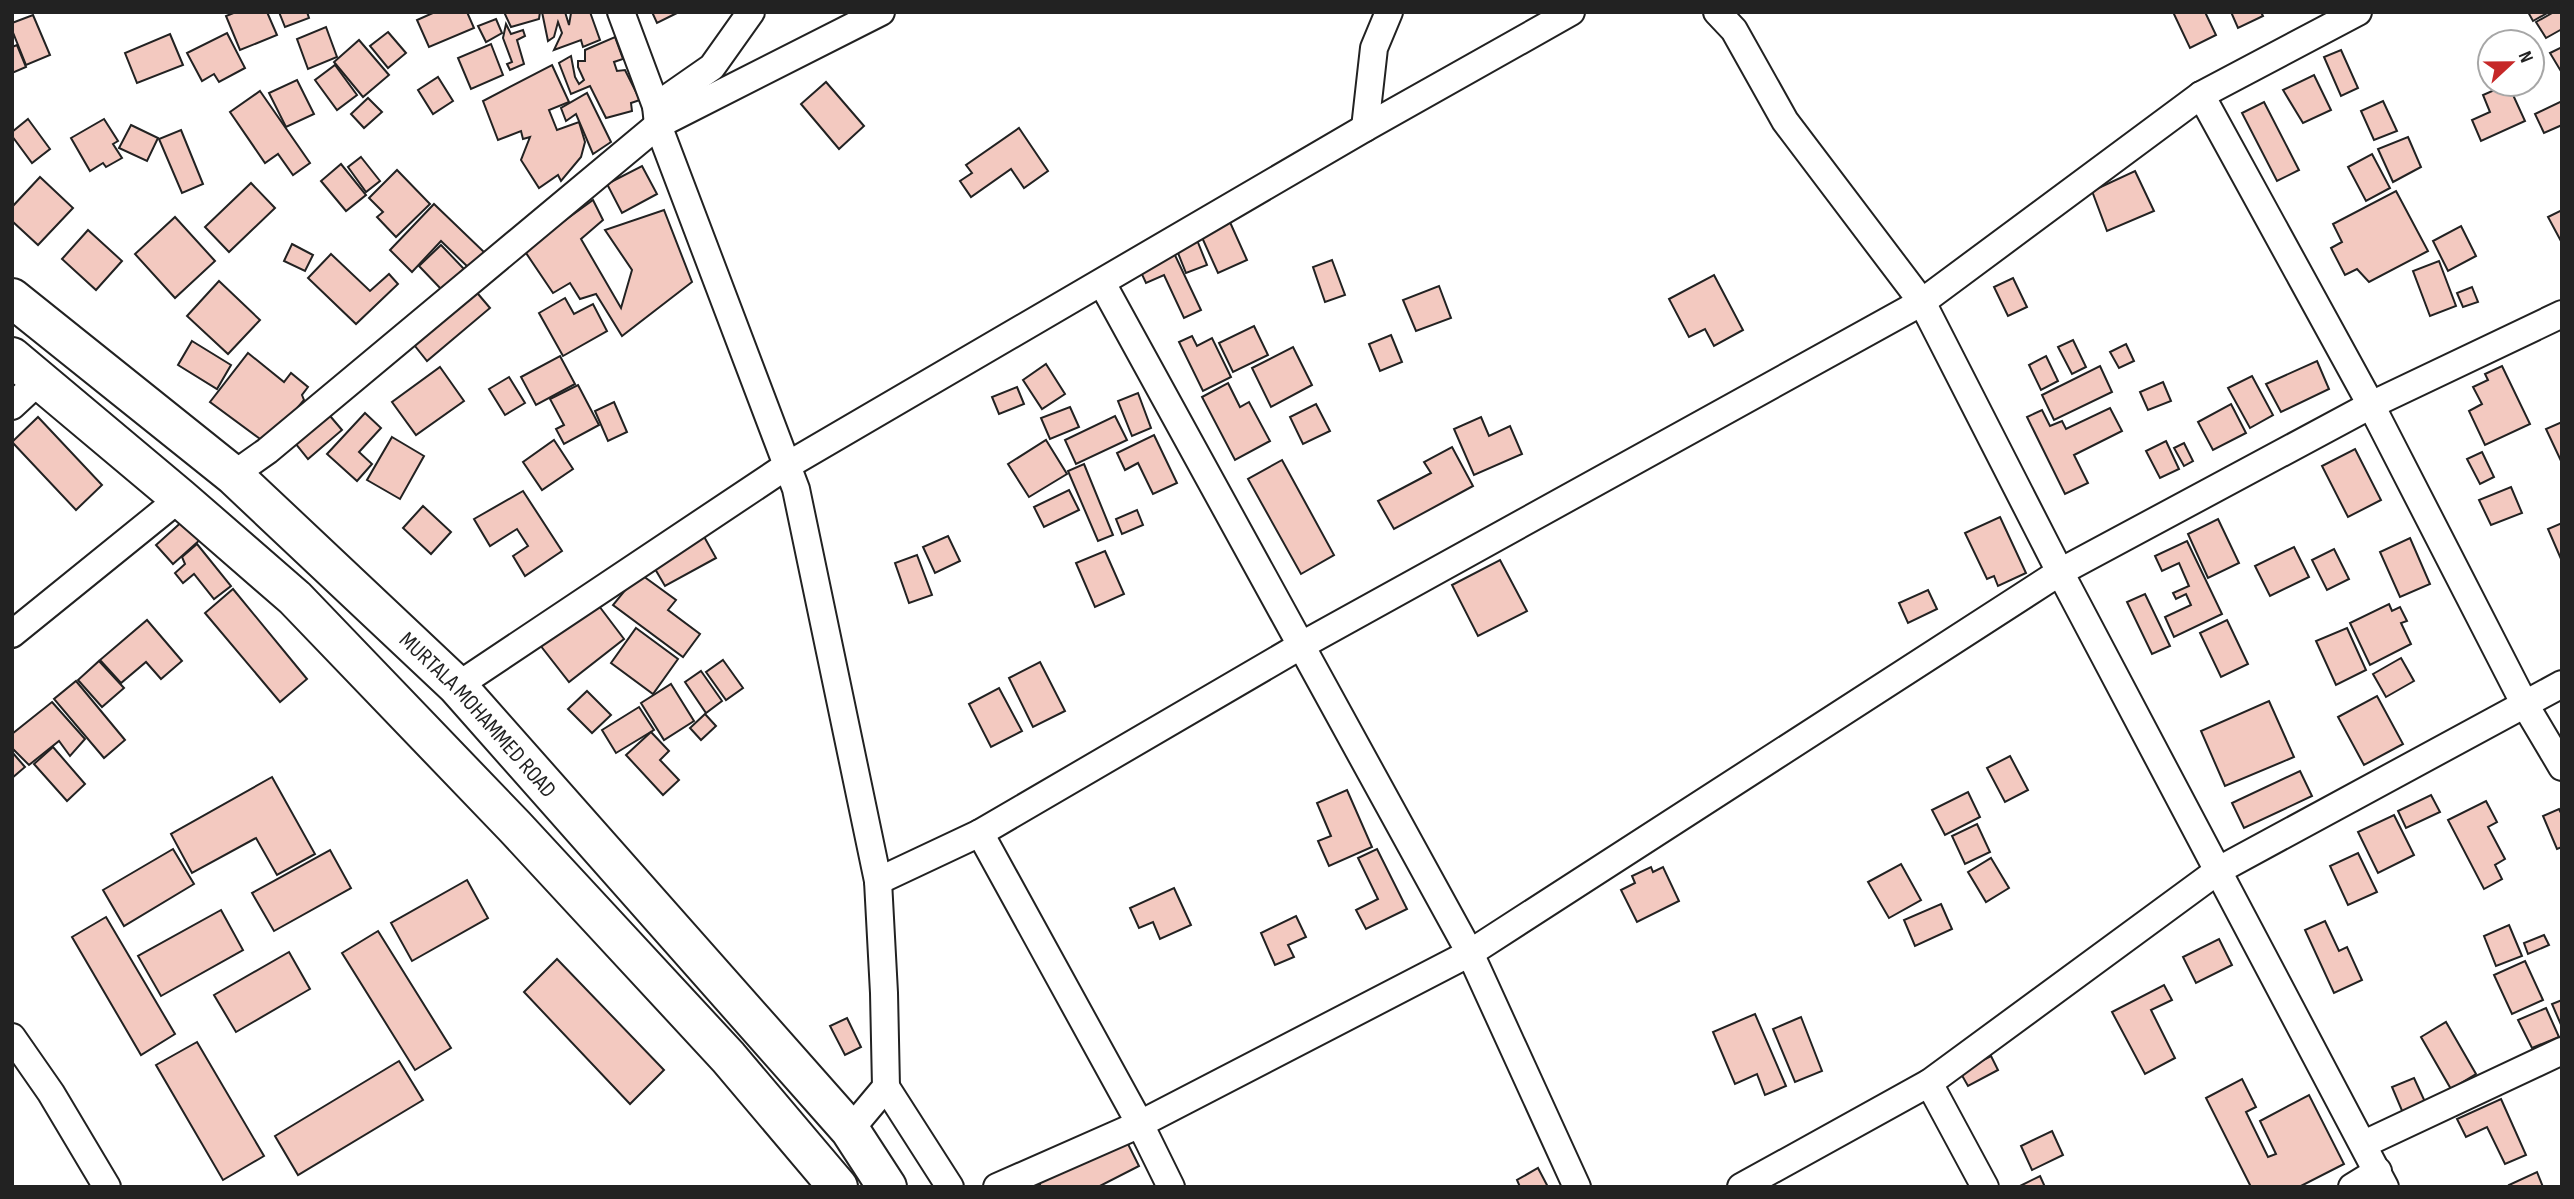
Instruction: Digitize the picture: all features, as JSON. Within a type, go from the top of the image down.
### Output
[{"type":"main road","name":"MURTALA MOHAMMED ROAD","points":[[12,298],[233,475],[457,686],[850,1130],[887,1187]]},
{"type":"main road","points":[[26,368],[295,598],[515,827],[728,1057],[838,1187]]},
{"type":"street","points":[[621,12],[796,489],[878,881],[886,1087],[950,1187]]},
{"type":"street","points":[[233,475],[267,451],[712,67],[751,12]]},
{"type":"street","points":[[657,115],[881,12]]},
{"type":"street","points":[[1365,128],[1374,48],[1389,12]]},
{"type":"street","points":[[457,686],[788,465],[1365,128],[1571,12]]},
{"type":"street","points":[[1717,12],[1734,30],[1785,121],[1922,302],[2060,572],[2220,870],[2381,1179],[2352,1187]]},
{"type":"street","points":[[878,881],[980,833],[1302,645],[1922,302],[2201,95],[2351,14]]},
{"type":"street","points":[[2201,95],[2371,405],[2524,703],[2562,767]]},
{"type":"street","points":[[1101,284],[1470,953],[1577,1187]]},
{"type":"street","points":[[997,1187],[1140,1124],[1470,953],[2060,572],[2371,405],[2562,314]]},
{"type":"street","points":[[12,406],[26,368]]},
{"type":"street","points":[[12,634],[180,498]]},
{"type":"street","points":[[1741,1187],[1929,1083],[2220,870],[2562,684]]},
{"type":"street","points":[[980,833],[1140,1124],[1171,1187]]},
{"type":"street","points":[[12,1037],[51,1093],[107,1187]]},
{"type":"street","points":[[2364,1144],[2562,1051]]},
{"type":"street","points":[[1929,1083],[1985,1187]]},
{"type":"street","points":[[850,1130],[886,1087]]},
{"type":"building","points":[[236,12],[267,12],[277,35],[240,50],[226,16]]},
{"type":"building","points":[[279,12],[307,12],[309,18],[285,27]]},
{"type":"building","points":[[435,12],[467,12],[474,28],[429,47],[417,20]]},
{"type":"building","points":[[504,12],[540,12],[539,19],[511,27]]},
{"type":"building","points":[[542,12],[565,12],[569,25],[571,13],[590,12],[600,40],[583,47],[581,40],[554,50],[562,33],[558,22],[554,37],[548,41]]},
{"type":"building","points":[[652,12],[679,12],[657,23]]},
{"type":"building","points":[[2173,12],[2205,12],[2216,35],[2190,48]]},
{"type":"building","points":[[2231,12],[2261,12],[2263,16],[2238,28]]},
{"type":"building","points":[[2528,12],[2549,12],[2533,21]]},
{"type":"building","points":[[2554,12],[2562,12],[2562,29],[2546,38],[2546,28],[2540,28],[2536,22]]},
{"type":"building","points":[[33,15],[50,55],[26,65],[12,30],[12,23]]},
{"type":"building","points":[[496,19],[502,33],[486,42],[478,26]]},
{"type":"building","points":[[506,24],[511,34],[523,30],[525,36],[517,40],[524,64],[510,70],[507,64],[512,62],[503,38]]},
{"type":"building","points":[[326,27],[337,57],[308,69],[297,39]]},
{"type":"building","points":[[388,32],[406,53],[388,68],[370,46]]},
{"type":"building","points":[[227,33],[245,68],[219,82],[214,74],[202,81],[187,53]]},
{"type":"building","points":[[170,34],[183,65],[137,83],[125,53]]},
{"type":"building","points":[[615,37],[623,59],[614,62],[617,71],[625,70],[640,100],[631,103],[632,111],[606,118],[590,86],[571,94],[559,63],[571,56],[579,84],[584,80],[578,61],[585,61],[585,50]]},
{"type":"building","points":[[359,40],[389,75],[363,97],[334,62]]},
{"type":"building","points":[[491,44],[503,75],[471,89],[458,58]]},
{"type":"building","points":[[17,45],[26,67],[12,73],[12,47]]},
{"type":"building","points":[[2562,47],[2562,73],[2550,53]]},
{"type":"building","points":[[2341,50],[2358,88],[2341,96],[2324,57]]},
{"type":"building","points":[[335,65],[357,95],[337,110],[315,80]]},
{"type":"building","points":[[552,65],[569,102],[549,110],[557,130],[579,122],[585,142],[581,157],[561,181],[558,175],[539,188],[521,160],[530,137],[523,139],[521,131],[498,140],[483,101]]},
{"type":"building","points":[[2314,75],[2331,110],[2303,123],[2283,90]]},
{"type":"building","points":[[438,77],[453,101],[433,114],[418,90]]},
{"type":"building","points":[[297,80],[314,114],[286,127],[269,93]]},
{"type":"building","points":[[826,82],[864,126],[839,149],[801,104]]},
{"type":"building","points":[[260,91],[310,163],[293,175],[278,154],[265,163],[230,112]]},
{"type":"building","points":[[587,93],[611,142],[593,154],[576,114],[566,121],[561,108]]},
{"type":"building","points":[[368,98],[382,112],[364,128],[351,114]]},
{"type":"building","points":[[2484,98],[2514,98],[2525,121],[2481,141],[2472,120],[2490,112]]},
{"type":"building","points":[[2383,101],[2397,131],[2374,140],[2361,111]]},
{"type":"building","points":[[2562,101],[2562,125],[2544,133],[2535,114]]},
{"type":"building","points":[[2264,102],[2299,170],[2277,181],[2242,113]]},
{"type":"building","points":[[28,119],[50,149],[32,163],[12,136],[12,132]]},
{"type":"building","points":[[104,119],[118,141],[113,144],[122,158],[106,167],[103,163],[90,171],[71,138]]},
{"type":"building","points":[[131,125],[158,138],[147,161],[119,148]]},
{"type":"building","points":[[1019,128],[1048,171],[1024,188],[1011,169],[971,197],[960,181],[972,173],[966,165]]},
{"type":"building","points":[[181,130],[203,184],[182,193],[159,139]]},
{"type":"building","points":[[2408,137],[2421,167],[2393,182],[2378,149]]},
{"type":"building","points":[[2372,154],[2390,188],[2366,201],[2348,167]]},
{"type":"building","points":[[361,157],[380,181],[366,192],[348,167]]},
{"type":"building","points":[[341,164],[366,195],[346,211],[321,181]]},
{"type":"building","points":[[642,166],[657,194],[622,213],[607,184]]},
{"type":"building","points":[[397,170],[430,204],[396,237],[377,217],[383,212],[369,198]]},
{"type":"building","points":[[2135,171],[2154,211],[2107,231],[2092,191]]},
{"type":"building","points":[[40,177],[73,208],[38,245],[12,221],[12,207]]},
{"type":"building","points":[[251,183],[275,208],[229,252],[205,227]]},
{"type":"building","points":[[2396,191],[2428,251],[2369,282],[2357,269],[2345,275],[2331,248],[2342,242],[2333,224]]},
{"type":"building","points":[[593,200],[603,220],[581,239],[621,308],[632,270],[605,230],[664,210],[692,282],[622,336],[596,294],[580,299],[570,283],[553,293],[524,250]]},
{"type":"building","points":[[434,204],[485,253],[470,269],[441,241],[412,272],[390,250]]},
{"type":"building","points":[[2562,210],[2562,243],[2548,217]]},
{"type":"building","points":[[175,217],[215,261],[175,298],[135,254]]},
{"type":"building","points":[[1229,220],[1247,260],[1218,273],[1200,233]]},
{"type":"building","points":[[2461,226],[2476,256],[2448,271],[2433,241]]},
{"type":"building","points":[[88,230],[122,261],[96,290],[62,259]]},
{"type":"building","points":[[1197,240],[1207,265],[1186,273],[1176,248]]},
{"type":"building","points":[[292,244],[313,255],[305,271],[284,261]]},
{"type":"building","points":[[441,245],[464,269],[442,290],[419,266]]},
{"type":"building","points":[[1173,251],[1201,310],[1184,318],[1164,275],[1146,283],[1139,268]]},
{"type":"building","points":[[331,254],[370,291],[389,274],[398,284],[356,324],[308,278]]},
{"type":"building","points":[[1332,260],[1345,295],[1325,302],[1313,267]]},
{"type":"building","points":[[2439,261],[2456,306],[2430,316],[2413,271]]},
{"type":"building","points":[[1714,275],[1743,330],[1714,346],[1705,329],[1689,337],[1669,299]]},
{"type":"building","points":[[2013,278],[2027,307],[2008,316],[1994,287]]},
{"type":"building","points":[[219,281],[260,320],[228,354],[187,316]]},
{"type":"building","points":[[1439,286],[1451,318],[1416,331],[1403,300]]},
{"type":"building","points":[[2472,287],[2478,302],[2463,307],[2457,293]]},
{"type":"building","points":[[473,288],[490,308],[427,361],[411,341]]},
{"type":"building","points":[[565,298],[574,314],[593,304],[607,331],[563,356],[539,313]]},
{"type":"building","points":[[1254,326],[1268,355],[1233,372],[1219,343]]},
{"type":"building","points":[[1391,335],[1402,362],[1380,371],[1369,344]]},
{"type":"building","points":[[1192,336],[1197,346],[1212,338],[1231,377],[1203,391],[1179,342]]},
{"type":"building","points":[[2073,340],[2086,367],[2072,374],[2058,347]]},
{"type":"building","points":[[192,341],[231,365],[217,389],[178,365]]},
{"type":"building","points":[[2126,344],[2134,361],[2119,368],[2110,352]]},
{"type":"building","points":[[1293,347],[1312,385],[1271,407],[1252,368]]},
{"type":"building","points":[[248,353],[284,382],[291,373],[308,387],[302,395],[304,400],[267,444],[210,402]]},
{"type":"building","points":[[560,356],[575,384],[536,405],[521,377]]},
{"type":"building","points":[[2046,356],[2058,381],[2041,390],[2029,365]]},
{"type":"building","points":[[2317,361],[2329,389],[2281,412],[2266,384]]},
{"type":"building","points":[[1046,364],[1065,394],[1042,409],[1023,380]]},
{"type":"building","points":[[2100,366],[2112,392],[2054,420],[2042,395]]},
{"type":"building","points":[[2502,366],[2530,424],[2485,445],[2469,411],[2482,404],[2473,387],[2488,380],[2485,374]]},
{"type":"building","points":[[440,367],[464,401],[416,435],[392,402]]},
{"type":"building","points":[[2252,376],[2273,415],[2250,428],[2228,388]]},
{"type":"building","points":[[509,377],[525,403],[505,415],[489,389]]},
{"type":"building","points":[[2163,382],[2171,401],[2148,410],[2140,392]]},
{"type":"building","points":[[1228,383],[1240,407],[1249,402],[1270,441],[1235,460],[1202,397]]},
{"type":"building","points":[[578,385],[599,425],[564,444],[556,429],[564,425],[550,399]]},
{"type":"building","points":[[1017,387],[1024,404],[999,414],[992,397]]},
{"type":"building","points":[[1138,393],[1151,428],[1132,436],[1118,401]]},
{"type":"building","points":[[614,402],[627,432],[608,441],[595,411]]},
{"type":"building","points":[[1316,404],[1330,431],[1303,444],[1290,417]]},
{"type":"building","points":[[2231,404],[2246,433],[2213,450],[2198,422]]},
{"type":"building","points":[[1070,407],[1079,427],[1050,439],[1041,418]]},
{"type":"building","points":[[2110,408],[2122,431],[2074,455],[2088,483],[2065,494],[2027,417],[2042,410],[2050,426],[2062,421],[2066,429]]},
{"type":"building","points":[[325,410],[342,430],[308,459],[292,439]]},
{"type":"building","points":[[365,413],[381,428],[359,452],[372,464],[357,481],[327,454]]},
{"type":"building","points":[[1115,416],[1127,440],[1076,464],[1065,440]]},
{"type":"building","points":[[38,417],[102,485],[76,510],[12,442]]},
{"type":"building","points":[[1481,417],[1489,436],[1510,426],[1522,454],[1474,475],[1454,429]]},
{"type":"building","points":[[2562,422],[2562,463],[2546,429]]},
{"type":"building","points":[[1154,435],[1177,483],[1153,494],[1138,463],[1125,470],[1117,453]]},
{"type":"building","points":[[392,437],[424,456],[400,499],[367,480]]},
{"type":"building","points":[[554,440],[573,469],[542,490],[523,462]]},
{"type":"building","points":[[1046,440],[1067,474],[1029,497],[1008,464]]},
{"type":"building","points":[[2166,441],[2179,469],[2160,478],[2146,451]]},
{"type":"building","points":[[2184,443],[2193,461],[2184,466],[2174,448]]},
{"type":"building","points":[[1452,447],[1473,486],[1394,529],[1378,501],[1431,473],[1424,462]]},
{"type":"building","points":[[2355,449],[2381,500],[2348,517],[2322,466]]},
{"type":"building","points":[[2482,452],[2494,477],[2480,484],[2467,459]]},
{"type":"building","points":[[1282,460],[1334,555],[1301,574],[1248,479]]},
{"type":"building","points":[[1084,464],[1113,535],[1098,541],[1068,471]]},
{"type":"building","points":[[2511,487],[2522,513],[2491,525],[2479,500]]},
{"type":"building","points":[[1069,490],[1079,510],[1044,527],[1034,507]]},
{"type":"building","points":[[523,491],[562,551],[525,576],[513,556],[528,546],[517,529],[490,546],[474,519]]},
{"type":"building","points":[[423,506],[451,532],[431,554],[403,528]]},
{"type":"building","points":[[1137,510],[1143,525],[1122,534],[1116,519]]},
{"type":"building","points":[[2000,517],[2026,573],[1998,586],[1994,576],[1987,579],[1965,533]]},
{"type":"building","points":[[185,519],[202,538],[173,564],[156,545]]},
{"type":"building","points":[[2218,519],[2239,563],[2208,578],[2188,534]]},
{"type":"building","points":[[2562,523],[2562,559],[2561,559],[2548,529]]},
{"type":"building","points":[[702,533],[716,558],[665,586],[651,562]]},
{"type":"building","points":[[948,536],[960,561],[935,573],[923,547]]},
{"type":"building","points":[[2410,538],[2430,584],[2400,597],[2380,552]]},
{"type":"building","points":[[2187,541],[2222,614],[2174,637],[2165,617],[2191,605],[2186,594],[2176,599],[2173,593],[2189,586],[2179,563],[2162,571],[2155,556]]},
{"type":"building","points":[[197,544],[231,586],[214,599],[194,574],[183,583],[175,573],[185,564],[182,557]]},
{"type":"building","points":[[2294,547],[2309,577],[2270,596],[2255,566]]},
{"type":"building","points":[[2334,549],[2349,579],[2327,590],[2312,560]]},
{"type":"building","points":[[1105,551],[1124,594],[1095,607],[1076,563]]},
{"type":"building","points":[[917,555],[932,595],[909,603],[895,563]]},
{"type":"building","points":[[1500,560],[1527,611],[1478,636],[1452,585]]},
{"type":"building","points":[[639,573],[676,600],[668,610],[700,634],[683,657],[613,605]]},
{"type":"building","points":[[233,589],[307,679],[280,702],[205,613]]},
{"type":"building","points":[[1928,590],[1937,609],[1908,623],[1899,603]]},
{"type":"building","points":[[2145,594],[2170,646],[2152,654],[2127,602]]},
{"type":"building","points":[[596,602],[624,639],[569,682],[540,645]]},
{"type":"building","points":[[2389,604],[2392,611],[2400,607],[2407,621],[2401,623],[2411,644],[2370,665],[2350,623]]},
{"type":"building","points":[[147,620],[182,661],[161,679],[146,662],[121,683],[100,660]]},
{"type":"building","points":[[2227,620],[2248,664],[2221,677],[2200,633]]},
{"type":"building","points":[[636,628],[678,659],[653,694],[611,663]]},
{"type":"building","points":[[2347,628],[2366,670],[2336,685],[2316,641]]},
{"type":"building","points":[[2401,658],[2414,681],[2386,697],[2373,674]]},
{"type":"building","points":[[723,660],[743,688],[726,700],[706,672]]},
{"type":"building","points":[[99,661],[124,688],[102,707],[78,680]]},
{"type":"building","points":[[1040,662],[1065,711],[1033,727],[1009,678]]},
{"type":"building","points":[[701,671],[722,701],[706,713],[685,682]]},
{"type":"building","points":[[76,681],[125,740],[104,758],[54,699]]},
{"type":"building","points":[[671,684],[694,721],[664,740],[641,703]]},
{"type":"building","points":[[999,688],[1022,731],[991,747],[969,704]]},
{"type":"building","points":[[587,691],[611,715],[592,733],[568,709]]},
{"type":"building","points":[[2377,696],[2403,744],[2364,765],[2338,717]]},
{"type":"building","points":[[2269,701],[2294,757],[2225,786],[2201,731]]},
{"type":"building","points":[[52,702],[85,739],[70,756],[59,741],[29,765],[12,748],[12,734]]},
{"type":"building","points":[[639,707],[654,730],[616,753],[602,730]]},
{"type":"building","points":[[705,714],[716,726],[701,740],[690,728]]},
{"type":"building","points":[[651,732],[669,751],[660,760],[679,780],[663,795],[626,755]]},
{"type":"building","points":[[53,747],[85,784],[67,801],[34,764]]},
{"type":"building","points":[[12,752],[25,767],[12,778]]},
{"type":"building","points":[[2010,756],[2028,790],[2005,802],[1987,768]]},
{"type":"building","points":[[2300,771],[2312,796],[2244,828],[2232,803]]},
{"type":"building","points":[[272,777],[315,854],[277,875],[256,838],[192,873],[171,834]]},
{"type":"building","points":[[1347,790],[1372,847],[1329,866],[1318,841],[1331,836],[1317,803]]},
{"type":"building","points":[[1968,792],[1980,817],[1945,835],[1932,810]]},
{"type":"building","points":[[2431,795],[2440,812],[2406,828],[2398,811]]},
{"type":"building","points":[[2486,801],[2497,822],[2488,827],[2505,859],[2495,865],[2502,879],[2484,889],[2448,820]]},
{"type":"building","points":[[2559,809],[2562,815],[2562,847],[2557,849],[2543,816]]},
{"type":"building","points":[[2394,815],[2414,855],[2378,873],[2358,832]]},
{"type":"building","points":[[1977,824],[1990,852],[1965,864],[1952,836]]},
{"type":"building","points":[[173,849],[194,884],[124,926],[103,890]]},
{"type":"building","points":[[1377,849],[1407,909],[1366,929],[1356,910],[1378,899],[1358,858]]},
{"type":"building","points":[[330,850],[351,888],[274,931],[252,893]]},
{"type":"building","points":[[2358,853],[2377,892],[2348,905],[2330,866]]},
{"type":"building","points":[[1991,858],[2009,888],[1986,902],[1968,872]]},
{"type":"building","points":[[1901,864],[1921,900],[1889,918],[1868,882]]},
{"type":"building","points":[[1651,867],[1653,872],[1663,867],[1679,901],[1637,922],[1621,890],[1635,883],[1632,876]]},
{"type":"building","points":[[467,880],[488,918],[412,961],[391,923]]},
{"type":"building","points":[[1174,888],[1191,925],[1160,939],[1153,922],[1139,928],[1130,908]]},
{"type":"building","points":[[1941,904],[1952,929],[1915,946],[1904,920]]},
{"type":"building","points":[[221,910],[243,950],[161,996],[138,956]]},
{"type":"building","points":[[1296,916],[1306,937],[1288,945],[1294,957],[1275,965],[1261,933]]},
{"type":"building","points":[[106,917],[175,1034],[141,1055],[72,937]]},
{"type":"building","points":[[2325,921],[2339,951],[2347,947],[2362,980],[2334,993],[2305,930]]},
{"type":"building","points":[[2509,925],[2522,956],[2496,966],[2484,936]]},
{"type":"building","points":[[378,931],[451,1048],[415,1070],[342,953]]},
{"type":"building","points":[[2544,935],[2549,945],[2528,954],[2524,943]]},
{"type":"building","points":[[2219,939],[2232,965],[2196,983],[2183,957]]},
{"type":"building","points":[[289,952],[310,989],[236,1032],[214,995]]},
{"type":"building","points":[[557,959],[664,1070],[630,1104],[524,992]]},
{"type":"building","points":[[2525,961],[2543,1000],[2512,1014],[2494,975]]},
{"type":"building","points":[[2164,985],[2172,1000],[2151,1010],[2175,1058],[2145,1074],[2112,1012]]},
{"type":"building","points":[[2562,1000],[2562,1027],[2552,1004]]},
{"type":"building","points":[[2546,1008],[2559,1037],[2532,1048],[2518,1020]]},
{"type":"building","points":[[1755,1014],[1786,1086],[1765,1095],[1757,1074],[1735,1084],[1713,1032]]},
{"type":"building","points":[[1801,1017],[1822,1071],[1795,1082],[1773,1029]]},
{"type":"building","points":[[847,1018],[861,1047],[845,1055],[830,1026]]},
{"type":"building","points":[[2446,1022],[2476,1074],[2451,1089],[2421,1037]]},
{"type":"building","points":[[197,1042],[264,1156],[223,1180],[156,1065]]},
{"type":"building","points":[[1991,1056],[1998,1070],[1968,1086],[1960,1072]]},
{"type":"building","points":[[399,1061],[423,1100],[298,1175],[275,1136]]},
{"type":"building","points":[[2414,1078],[2426,1104],[2403,1113],[2392,1087]]},
{"type":"building","points":[[2242,1079],[2256,1107],[2246,1112],[2268,1157],[2276,1154],[2260,1121],[2309,1095],[2344,1164],[2299,1187],[2251,1187],[2206,1098]]},
{"type":"building","points":[[2501,1099],[2526,1155],[2505,1164],[2487,1127],[2466,1137],[2457,1119]]},
{"type":"building","points":[[2052,1131],[2063,1155],[2032,1170],[2021,1146]]},
{"type":"building","points":[[1125,1138],[1139,1166],[1098,1187],[1041,1187],[1039,1182]]},
{"type":"building","points":[[1538,1168],[1548,1187],[1520,1187],[1517,1180]]},
{"type":"building","points":[[2537,1172],[2543,1187],[2510,1187],[2509,1185]]},
{"type":"building","points":[[2040,1176],[2045,1187],[2018,1187]]}]
